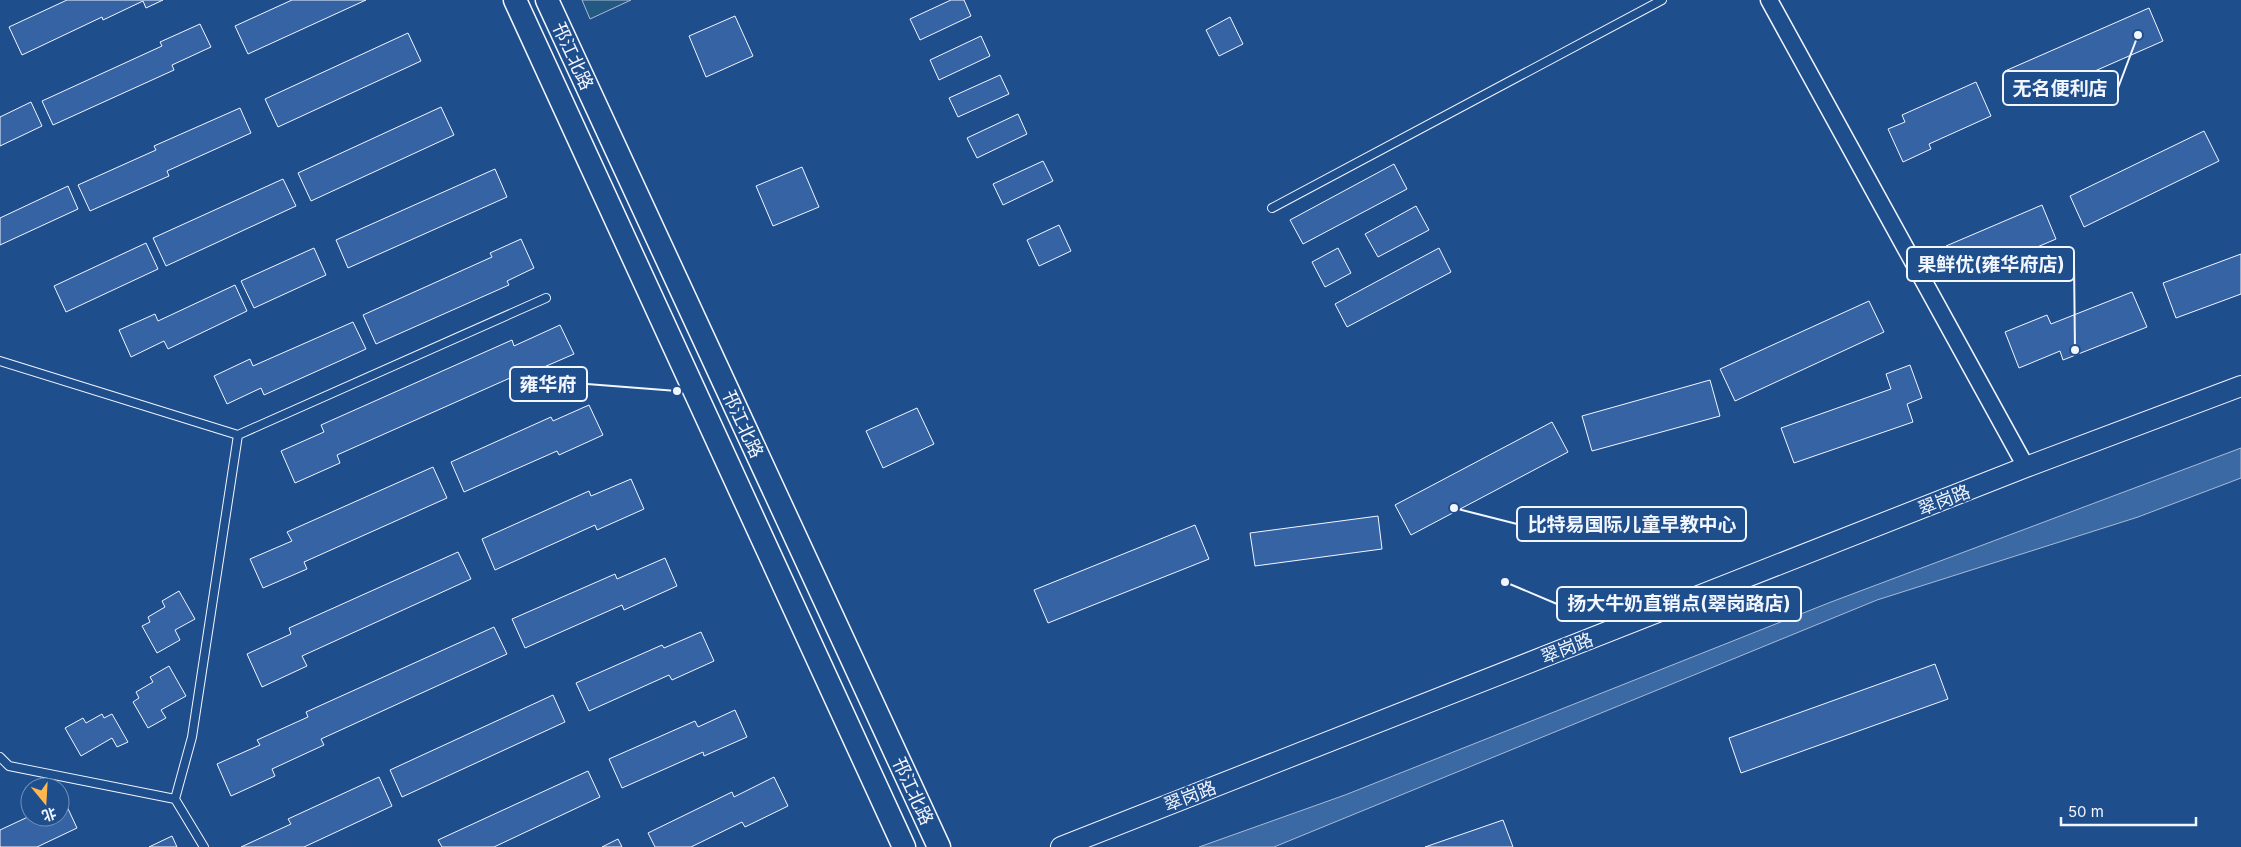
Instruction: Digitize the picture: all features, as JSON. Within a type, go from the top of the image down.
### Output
[{"type":"main road","name":"邗江北路","points":[[515,0],[904,847]]},
{"type":"main road","name":"邗江北路","points":[[547,0],[939,847]]},
{"type":"street","points":[[1769,0],[2026,467]]},
{"type":"street","name":"翠岗路","points":[[1061,847],[2026,467],[2241,386]]},
{"type":"lane","points":[[1272,208],[1662,0]]},
{"type":"lane","points":[[0,360],[238,435],[546,298]]},
{"type":"lane","points":[[174,799],[192,737],[238,435]]},
{"type":"lane","points":[[0,757],[9,766],[174,799],[204,847]]},
{"type":"shaded area","points":[[582,0],[631,0],[590,19]]},
{"type":"shaded area","points":[[2241,448],[2241,478],[2138,517],[1877,600],[1274,847],[1199,847],[1345,795],[1831,602]]},
{"type":"building","points":[[67,0],[163,0],[146,8],[143,1],[103,20],[102,17],[22,55],[9,27]]},
{"type":"building","points":[[292,0],[366,0],[248,54],[235,26]]},
{"type":"building","points":[[951,0],[964,0],[971,16],[920,40],[910,19]]},
{"type":"building","points":[[2149,8],[2163,41],[2020,104],[2005,71]]},
{"type":"building","points":[[735,16],[753,56],[706,77],[689,36]]},
{"type":"building","points":[[1230,17],[1243,44],[1219,56],[1206,30]]},
{"type":"building","points":[[200,24],[211,47],[172,65],[174,70],[53,125],[42,101],[162,46],[160,42]]},
{"type":"building","points":[[408,33],[421,61],[278,127],[265,99]]},
{"type":"building","points":[[981,36],[990,56],[939,80],[930,60]]},
{"type":"building","points":[[1000,75],[1009,94],[958,117],[949,98]]},
{"type":"building","points":[[1976,82],[1991,116],[1929,144],[1931,149],[1903,162],[1888,129],[1905,122],[1902,115]]},
{"type":"building","points":[[31,102],[42,126],[0,146],[0,117]]},
{"type":"building","points":[[441,107],[454,135],[311,201],[298,173]]},
{"type":"building","points":[[240,108],[251,133],[167,171],[169,176],[90,211],[78,185],[156,150],[154,146]]},
{"type":"building","points":[[1018,114],[1027,134],[977,158],[967,138]]},
{"type":"building","points":[[2204,131],[2219,161],[2084,227],[2070,196]]},
{"type":"building","points":[[1043,161],[1053,181],[1003,205],[993,184]]},
{"type":"building","points":[[1394,164],[1407,189],[1303,244],[1290,220]]},
{"type":"building","points":[[802,167],[819,207],[773,226],[756,186]]},
{"type":"building","points":[[495,169],[507,197],[348,268],[336,240]]},
{"type":"building","points":[[283,179],[296,206],[166,266],[153,238]]},
{"type":"building","points":[[68,186],[78,209],[0,245],[0,218]]},
{"type":"building","points":[[2042,205],[2056,239],[1960,280],[1946,246]]},
{"type":"building","points":[[1416,206],[1429,230],[1378,257],[1365,234]]},
{"type":"building","points":[[1059,225],[1071,251],[1039,266],[1027,240]]},
{"type":"building","points":[[521,239],[534,268],[507,281],[509,285],[376,344],[363,315],[492,257],[490,253]]},
{"type":"building","points":[[146,243],[158,269],[66,312],[54,286]]},
{"type":"building","points":[[314,248],[326,275],[254,308],[241,281]]},
{"type":"building","points":[[1338,248],[1351,273],[1325,287],[1312,262]]},
{"type":"building","points":[[1439,248],[1451,272],[1347,327],[1335,304]]},
{"type":"building","points":[[2241,254],[2241,294],[2176,318],[2163,283]]},
{"type":"building","points":[[235,285],[247,311],[168,349],[164,341],[131,357],[119,330],[155,314],[158,321]]},
{"type":"building","points":[[2132,292],[2147,327],[2063,360],[2060,351],[2019,368],[2005,332],[2047,315],[2051,324]]},
{"type":"building","points":[[1869,301],[1884,332],[1735,401],[1720,369]]},
{"type":"building","points":[[353,322],[366,349],[264,395],[261,388],[227,404],[214,376],[250,359],[253,366]]},
{"type":"building","points":[[560,325],[574,354],[521,377],[519,374],[337,455],[340,463],[295,483],[281,451],[324,432],[321,425],[512,340],[514,346]]},
{"type":"building","points":[[1910,365],[1922,398],[1907,404],[1913,422],[1794,463],[1781,428],[1891,389],[1886,374]]},
{"type":"building","points":[[1710,380],[1720,416],[1592,451],[1582,416]]},
{"type":"building","points":[[589,405],[603,435],[559,455],[557,451],[464,492],[451,462],[551,417],[553,421]]},
{"type":"building","points":[[917,408],[934,444],[883,468],[866,431]]},
{"type":"building","points":[[1552,422],[1568,452],[1411,535],[1395,505]]},
{"type":"building","points":[[433,467],[447,498],[304,562],[307,569],[263,588],[250,559],[292,541],[287,532]]},
{"type":"building","points":[[631,479],[644,509],[597,530],[595,525],[495,570],[482,539],[589,491],[591,496]]},
{"type":"building","points":[[1378,516],[1382,549],[1255,566],[1250,533]]},
{"type":"building","points":[[1195,525],[1209,559],[1048,623],[1034,590]]},
{"type":"building","points":[[458,552],[471,579],[302,656],[307,666],[262,687],[247,654],[291,634],[289,628]]},
{"type":"building","points":[[665,558],[677,586],[624,610],[622,605],[525,648],[512,619],[615,574],[617,579]]},
{"type":"building","points":[[179,591],[195,619],[175,630],[180,640],[157,653],[142,626],[150,622],[148,617],[165,607],[162,601]]},
{"type":"building","points":[[494,627],[507,654],[321,739],[324,745],[272,769],[275,776],[231,796],[217,764],[260,745],[257,740],[308,717],[306,712]]},
{"type":"building","points":[[701,632],[714,661],[672,680],[669,675],[589,711],[576,683],[662,645],[664,648]]},
{"type":"building","points":[[1935,664],[1948,699],[1741,773],[1729,738]]},
{"type":"building","points":[[169,666],[186,696],[161,710],[166,718],[148,728],[133,702],[139,698],[136,692],[153,682],[150,677]]},
{"type":"building","points":[[553,695],[565,722],[402,797],[390,770]]},
{"type":"building","points":[[735,710],[747,737],[704,756],[703,752],[622,788],[609,759],[695,721],[698,727]]},
{"type":"building","points":[[102,714],[104,718],[112,714],[128,742],[117,747],[112,738],[81,756],[65,728],[83,718],[86,723]]},
{"type":"building","points":[[588,771],[600,797],[494,847],[442,847],[438,840]]},
{"type":"building","points":[[379,777],[392,806],[304,847],[241,847],[291,824],[288,819]]},
{"type":"building","points":[[774,777],[788,806],[745,827],[742,822],[691,847],[655,847],[648,833],[732,792],[734,797]]},
{"type":"building","points":[[70,813],[77,828],[37,847],[0,847],[0,830],[20,821],[20,827],[70,827]]},
{"type":"building","points":[[1503,820],[1513,847],[1425,847]]},
{"type":"building","points":[[172,836],[177,847],[149,847]]},
{"type":"building","points":[[618,839],[622,847],[602,847]]},
{"type":"place","name":"无名便利店","points":[[2138,35]]},
{"type":"place","name":"果鲜优(雍华府店)","points":[[2075,350]]},
{"type":"place","name":"雍华府","points":[[677,391]]},
{"type":"place","name":"比特易国际儿童早教中心","points":[[1454,508]]},
{"type":"place","name":"扬大牛奶直销点(翠岗路店)","points":[[1505,582]]}]
